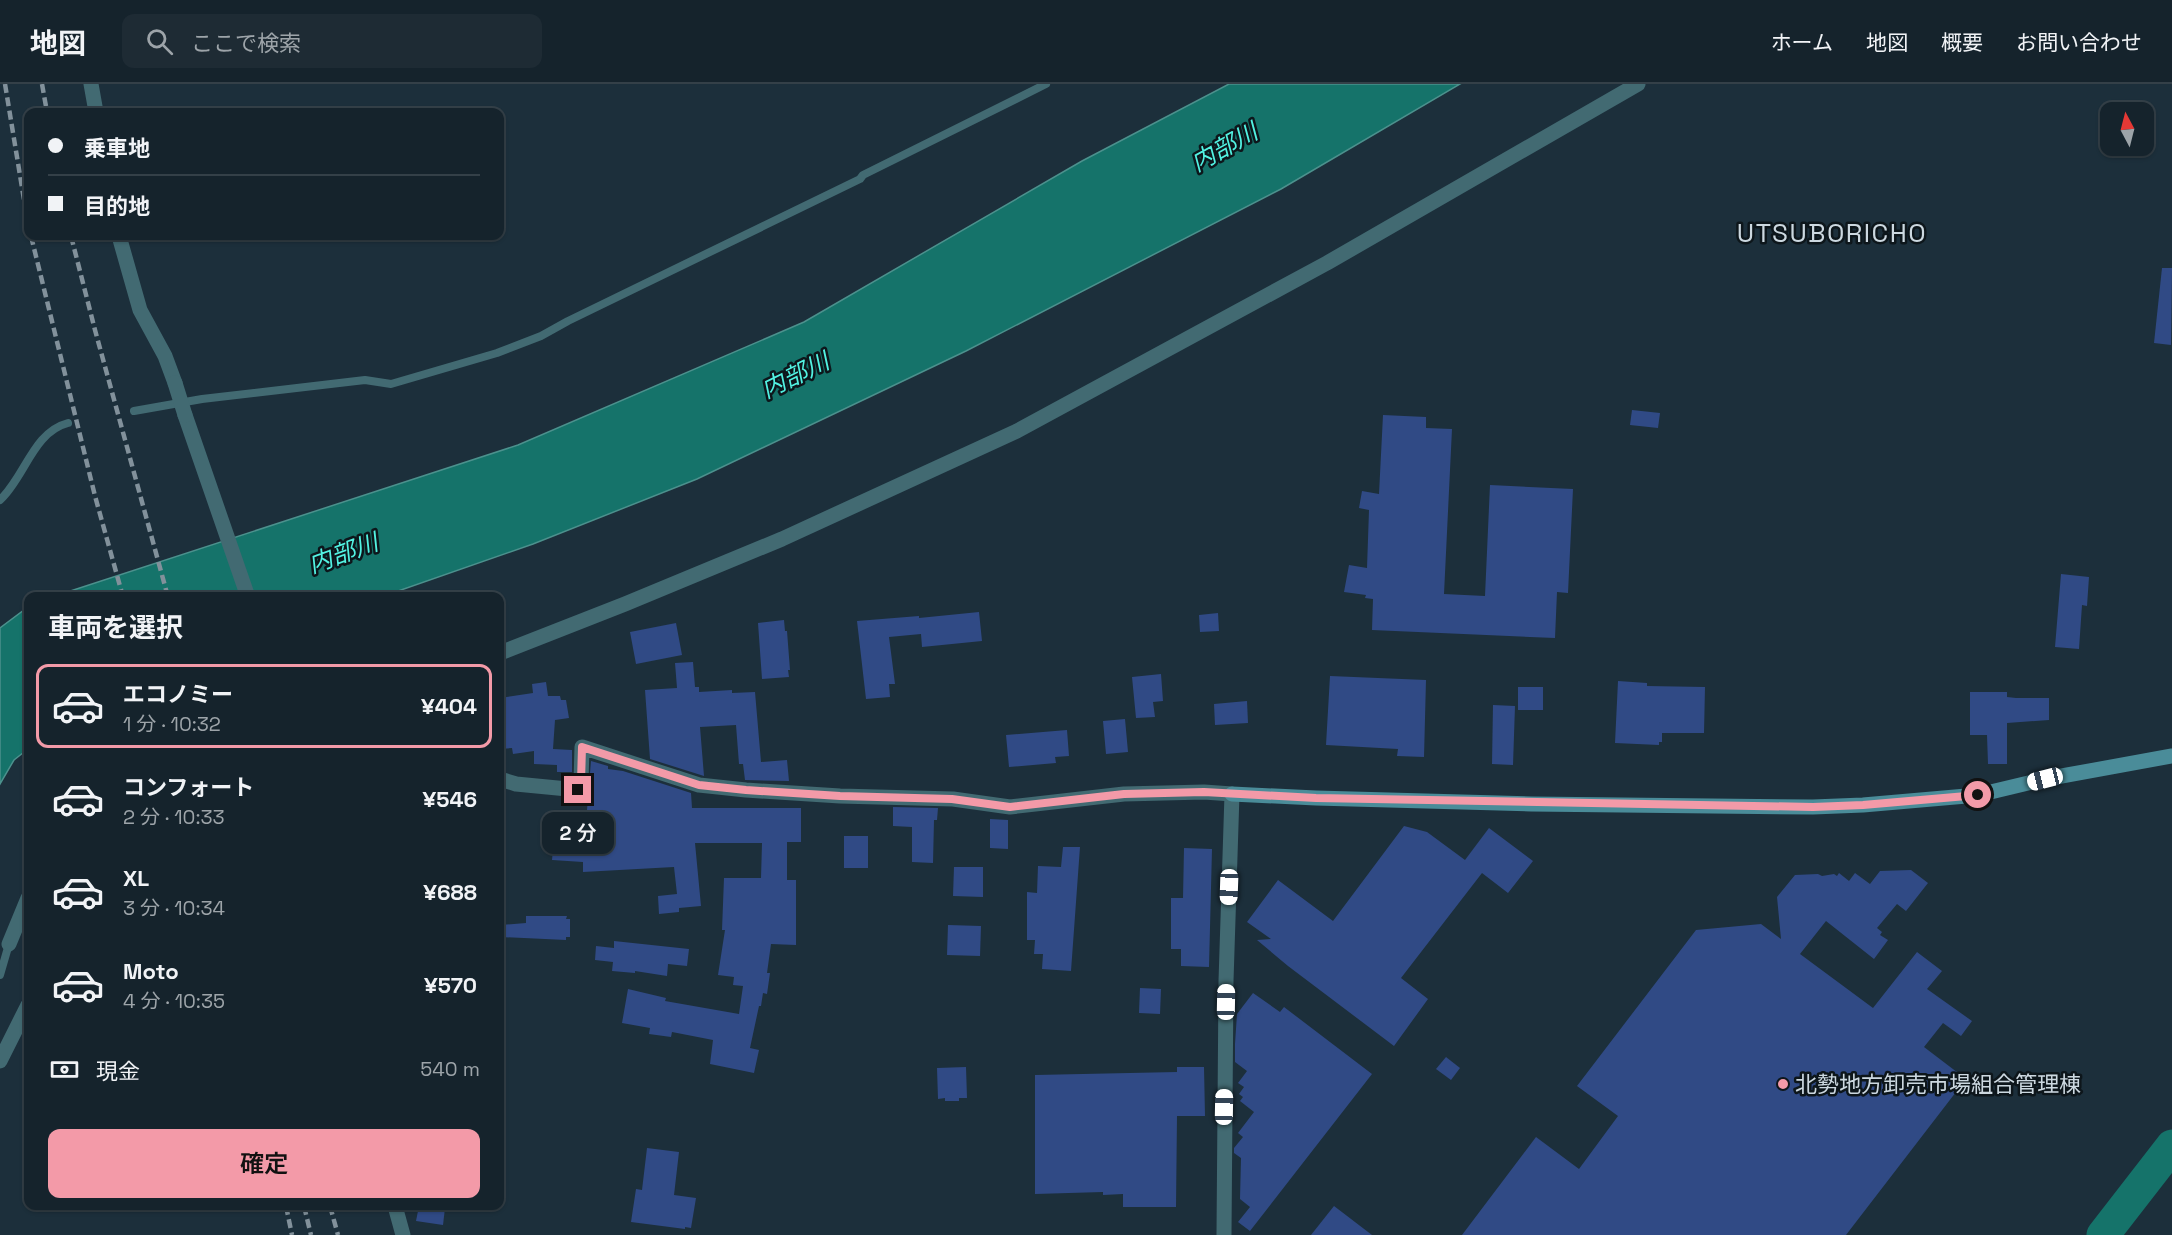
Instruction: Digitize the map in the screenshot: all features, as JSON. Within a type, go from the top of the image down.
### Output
[{"type":"street","points":[[91,84],[95,108]]},
{"type":"street","points":[[504,651],[782,539],[1017,431],[1327,263],[1638,84]]},
{"type":"street","points":[[119,240],[140,310],[165,356],[246,592]]},
{"type":"street","points":[[504,780],[516,784],[578,790],[581,782],[582,747],[699,785],[840,796],[952,799],[1010,807],[1124,794],[1204,792],[1316,798],[1531,804],[1813,807],[1978,795],[2045,779],[2172,756]]},
{"type":"street","points":[[1224,1235],[1226,981],[1232,794]]},
{"type":"street","points":[[9,944],[24,908]]},
{"type":"street","points":[[0,1061],[24,1013]]},
{"type":"street","points":[[396,1210],[403,1235]]},
{"type":"lane","points":[[134,411],[222,396],[365,380],[391,384],[497,353],[541,336],[1046,84]]},
{"type":"lane","points":[[0,500],[42,439],[57,426],[68,423]]},
{"type":"lane","points":[[0,975],[9,944]]},
{"type":"water","name":"内部川","points":[[1229,84],[1460,84],[1281,189],[966,351],[697,479],[533,544],[395,592],[67,592],[518,445],[804,322],[1082,161]]},
{"type":"water","points":[[24,610],[24,752],[14,760],[0,784],[0,628]]},
{"type":"building","points":[[2162,268],[2172,268],[2171,345],[2154,343]]},
{"type":"building","points":[[1632,410],[1660,413],[1658,428],[1630,425]]},
{"type":"building","points":[[1383,415],[1426,417],[1426,428],[1452,429],[1444,594],[1485,596],[1490,485],[1573,489],[1568,593],[1557,592],[1555,638],[1372,630],[1373,599],[1365,598],[1366,595],[1344,592],[1349,565],[1367,568],[1369,510],[1359,508],[1362,491],[1379,494]]},
{"type":"building","points":[[2061,574],[2089,577],[2087,606],[2082,605],[2079,649],[2055,647]]},
{"type":"building","points":[[979,612],[982,641],[922,647],[921,634],[889,637],[895,684],[889,684],[890,697],[866,699],[857,621]]},
{"type":"building","points":[[1218,613],[1219,631],[1200,632],[1199,615]]},
{"type":"building","points":[[784,620],[785,631],[787,631],[789,677],[762,679],[758,623]]},
{"type":"building","points":[[676,623],[682,655],[636,664],[630,632]]},
{"type":"building","points":[[693,662],[695,687],[699,687],[699,692],[732,690],[732,693],[755,692],[761,762],[787,760],[789,781],[745,780],[743,764],[739,764],[736,725],[700,727],[704,776],[650,759],[645,690],[677,688],[675,663]]},
{"type":"building","points":[[1161,674],[1163,701],[1153,702],[1155,717],[1136,718],[1132,677]]},
{"type":"building","points":[[1330,676],[1426,680],[1424,757],[1397,756],[1398,749],[1326,745]]},
{"type":"building","points":[[1618,681],[1647,683],[1647,686],[1705,687],[1704,733],[1662,733],[1662,742],[1659,742],[1659,745],[1615,743]]},
{"type":"building","points":[[546,682],[548,696],[560,696],[561,700],[566,700],[569,718],[555,720],[553,749],[572,750],[572,772],[557,772],[557,765],[534,764],[534,751],[513,754],[512,748],[504,749],[504,697],[533,693],[532,684]]},
{"type":"building","points":[[1518,687],[1543,687],[1543,710],[1518,710]]},
{"type":"building","points":[[1970,692],[2007,692],[2007,697],[2049,698],[2049,720],[2007,723],[2007,764],[1988,764],[1987,735],[1970,735]]},
{"type":"building","points":[[1247,701],[1248,723],[1215,725],[1214,704]]},
{"type":"building","points":[[1493,705],[1515,706],[1513,765],[1492,764]]},
{"type":"building","points":[[1125,719],[1128,752],[1106,754],[1103,721]]},
{"type":"building","points":[[1067,730],[1069,756],[1055,757],[1056,763],[1009,767],[1006,735]]},
{"type":"building","points":[[591,761],[608,766],[608,769],[623,771],[691,793],[692,808],[801,808],[801,842],[787,842],[787,880],[796,880],[796,945],[771,944],[767,994],[763,993],[750,1048],[759,1050],[754,1073],[710,1064],[713,1040],[672,1032],[671,1037],[649,1034],[650,1028],[622,1023],[628,989],[666,998],[665,1001],[739,1014],[743,986],[733,985],[734,977],[718,975],[725,930],[722,930],[724,878],[761,878],[762,843],[695,843],[701,906],[679,908],[679,912],[659,914],[658,896],[677,894],[674,867],[583,872],[583,862],[552,860],[555,828],[589,830],[587,810]]},
{"type":"building","points":[[893,807],[938,808],[937,820],[934,820],[933,863],[912,862],[912,827],[893,826]]},
{"type":"building","points":[[990,819],[1008,820],[1008,849],[990,848]]},
{"type":"building","points":[[1404,826],[1427,832],[1465,860],[1489,828],[1533,861],[1508,893],[1482,873],[1401,978],[1428,999],[1394,1046],[1257,940],[1271,939],[1247,922],[1278,880],[1333,921]]},
{"type":"building","points":[[844,836],[868,836],[868,868],[844,868]]},
{"type":"building","points":[[1063,847],[1080,847],[1071,971],[1042,969],[1043,954],[1034,954],[1035,940],[1027,940],[1027,892],[1037,893],[1038,866],[1061,867]]},
{"type":"building","points":[[1184,848],[1212,849],[1209,967],[1181,966],[1181,949],[1171,949],[1171,898],[1183,898]]},
{"type":"building","points":[[954,867],[983,867],[983,897],[953,896]]},
{"type":"building","name":"北勢地方卸売市場組合管理棟","points":[[1911,870],[1928,883],[1906,911],[1897,904],[1877,928],[1882,932],[1880,935],[1888,940],[1874,959],[1826,921],[1800,954],[1873,1008],[1917,952],[1942,971],[1927,989],[1972,1021],[1961,1036],[1943,1023],[1924,1047],[1966,1079],[1846,1235],[1462,1235],[1536,1137],[1579,1169],[1618,1116],[1577,1086],[1696,930],[1761,924],[1781,939],[1777,897],[1795,875],[1834,874],[1837,876],[1839,873],[1849,881],[1855,873],[1870,884],[1880,871]]},
{"type":"building","points":[[526,916],[567,916],[566,919],[570,919],[570,937],[566,937],[566,940],[504,937],[504,925],[526,923]]},
{"type":"building","points":[[948,925],[981,926],[980,956],[947,955]]},
{"type":"building","points":[[614,941],[689,949],[687,966],[668,964],[667,976],[635,971],[635,973],[612,971],[613,962],[595,960],[596,946],[614,948]]},
{"type":"building","points":[[1140,988],[1161,989],[1160,1014],[1139,1013]]},
{"type":"building","points":[[1253,993],[1280,1012],[1284,1007],[1372,1074],[1250,1231],[1238,1222],[1250,1207],[1240,1199],[1241,1158],[1234,1153],[1234,1148],[1243,1137],[1238,1133],[1254,1112],[1240,1101],[1243,1097],[1239,1094],[1244,1087],[1238,1083],[1247,1071],[1235,1062],[1235,1044],[1237,1014]]},
{"type":"building","points":[[1446,1057],[1460,1068],[1451,1080],[1436,1069]]},
{"type":"building","points":[[966,1067],[967,1098],[959,1098],[959,1101],[938,1099],[937,1068]]},
{"type":"building","points":[[1177,1067],[1204,1067],[1205,1116],[1177,1116],[1176,1207],[1123,1207],[1123,1194],[1103,1195],[1103,1192],[1035,1194],[1035,1075],[1177,1072]]},
{"type":"building","points":[[647,1148],[679,1152],[674,1195],[696,1198],[691,1228],[631,1222],[636,1189],[642,1190]]},
{"type":"building","points":[[1334,1206],[1372,1235],[1311,1235]]},
{"type":"building","points":[[418,1210],[445,1210],[443,1225],[416,1221]]},
{"type":"waterway","points":[[2103,1235],[2172,1146]]},
{"type":"railway","points":[[5,84],[24,200]]},
{"type":"railway","points":[[42,84],[46,108]]},
{"type":"railway","points":[[32,240],[95,496],[122,592]]},
{"type":"railway","points":[[72,240],[167,592]]},
{"type":"railway","points":[[287,1210],[292,1235]]},
{"type":"railway","points":[[305,1210],[311,1235]]},
{"type":"railway","points":[[331,1210],[338,1235]]},
{"type":"place","name":"北勢地方卸売市場組合管理棟","points":[[1783,1084]]},
{"type":"district","name":"UTSUBORICHO","points":[[1832,233]]},
{"type":"route","points":[[578,790],[581,782],[582,747],[699,785],[840,796],[952,799],[1010,807],[1124,794],[1204,792],[1316,798],[1531,804],[1813,807],[1978,795]]}]
